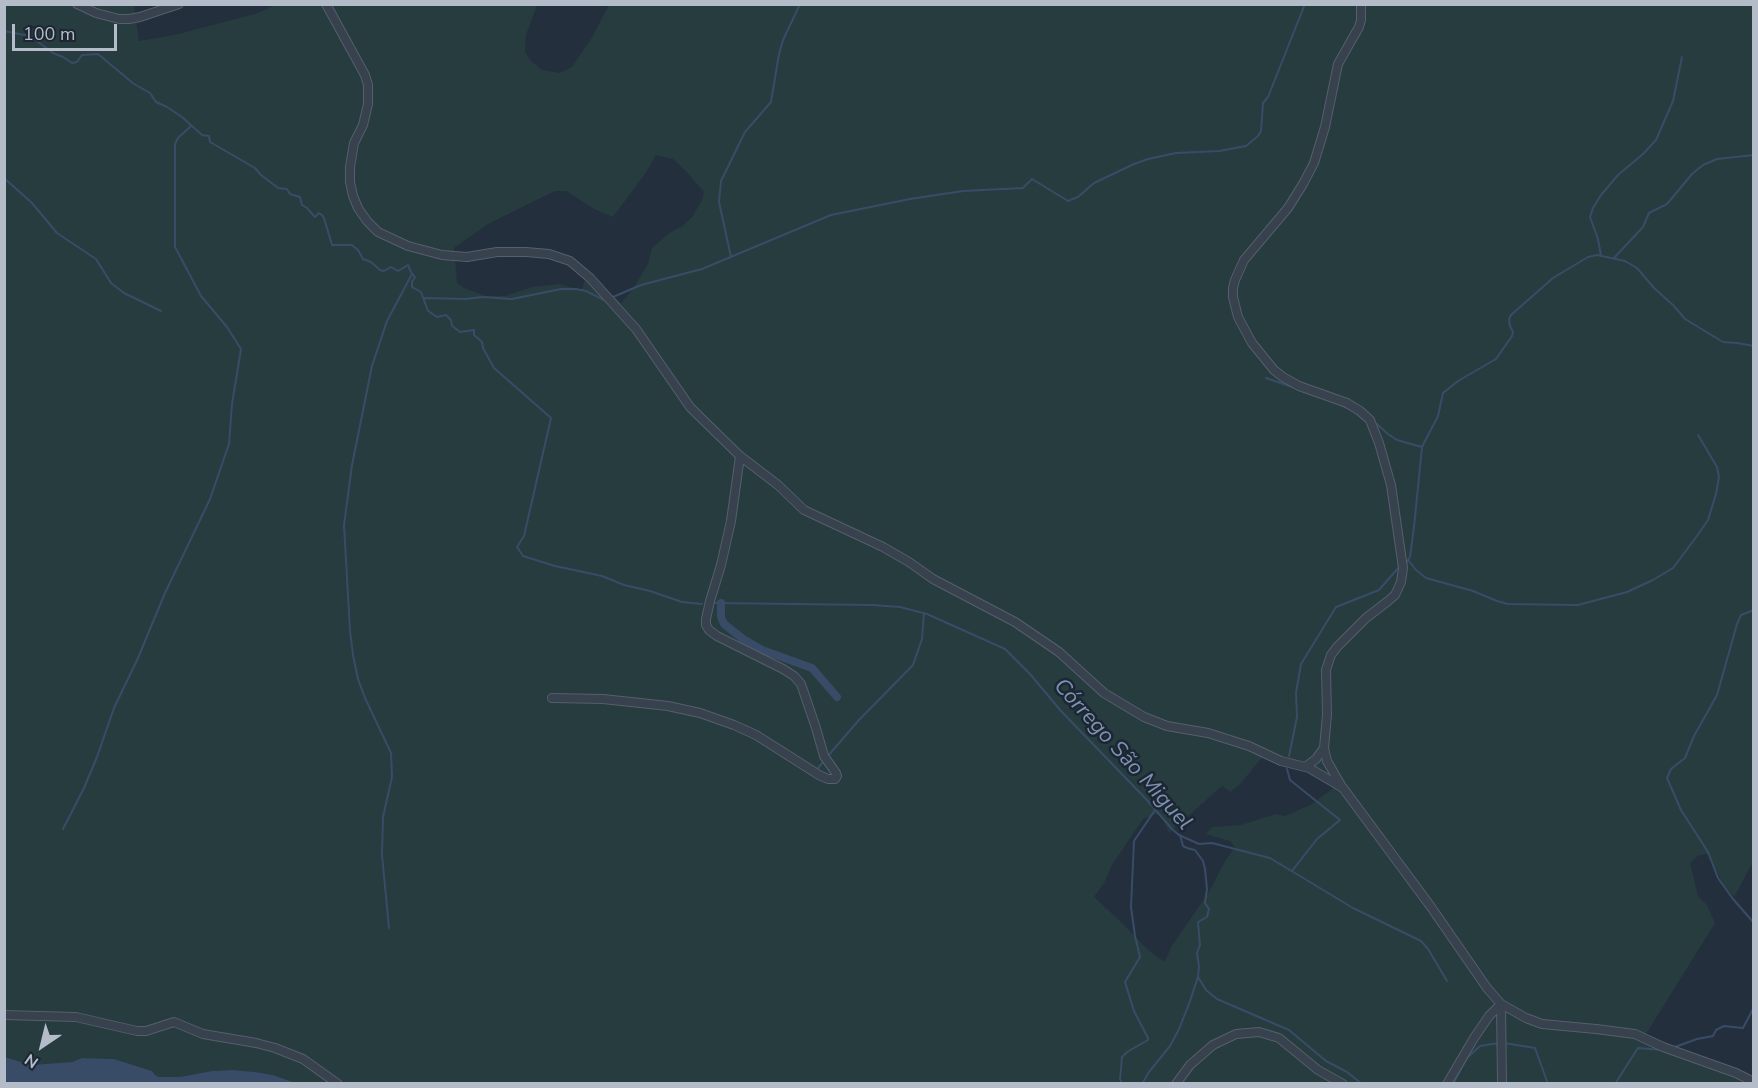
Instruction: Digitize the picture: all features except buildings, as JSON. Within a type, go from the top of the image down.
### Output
[{"type":"street","points":[[77,4],[109,17],[129,19],[179,4]]},
{"type":"street","points":[[326,4],[365,75],[368,85],[366,115],[354,142],[350,182],[358,208],[378,232],[408,246],[442,255],[467,257],[497,252],[526,252],[549,254],[570,261],[590,278],[636,329],[690,407],[741,456],[778,485],[804,510],[883,547],[954,591],[1015,622],[1059,652],[1104,693],[1132,710],[1167,726],[1208,733],[1236,741],[1281,761],[1305,767],[1343,788]]},
{"type":"street","points":[[1361,4],[1359,27],[1338,64],[1325,127],[1314,163],[1288,208],[1245,260],[1233,288],[1238,317],[1252,343],[1274,370],[1299,386],[1347,403],[1370,420],[1391,485],[1403,568],[1401,582],[1395,595],[1344,638],[1331,655],[1326,670],[1327,714],[1324,748],[1327,761],[1343,788],[1431,907],[1487,988],[1501,1004],[1542,1024],[1635,1034],[1754,1082]]},
{"type":"street","points":[[552,698],[603,699],[668,706],[700,713],[756,735],[819,775],[835,779],[836,772],[824,756],[801,684],[783,669],[717,636],[706,625],[731,521],[741,456]]},
{"type":"street","points":[[1305,767],[1316,759],[1324,748]]},
{"type":"street","points":[[1447,1083],[1489,1016],[1501,1004]]},
{"type":"street","points":[[1501,1004],[1502,1083]]},
{"type":"street","points":[[4,1015],[76,1017],[136,1031],[146,1031],[174,1022],[203,1034],[275,1048],[303,1059],[338,1083]]},
{"type":"street","points":[[1176,1083],[1190,1065],[1214,1045],[1236,1034],[1259,1032],[1279,1038],[1318,1070],[1343,1083]]},
{"type":"green space","points":[[5,5],[134,5],[139,41],[174,35],[255,14],[276,5],[537,5],[526,35],[525,51],[530,60],[542,70],[560,73],[572,67],[591,39],[609,5],[1753,5],[1753,862],[1734,897],[1725,887],[1707,854],[1699,855],[1690,863],[1698,896],[1707,905],[1715,923],[1646,1034],[1678,1049],[1734,1067],[1753,1077],[1753,1083],[295,1084],[273,1075],[255,1072],[212,1071],[180,1077],[159,1077],[152,1071],[114,1059],[82,1058],[72,1062],[31,1065],[5,1057]],"holes":[[[656,155],[673,159],[704,192],[692,217],[652,248],[648,264],[633,289],[621,303],[587,272],[582,290],[559,284],[532,287],[505,296],[486,296],[457,283],[454,248],[488,224],[555,191],[566,191],[594,209],[613,217]],[[1266,753],[1326,775],[1337,785],[1312,804],[1285,816],[1276,814],[1241,825],[1212,827],[1206,834],[1230,841],[1235,847],[1209,892],[1171,947],[1165,962],[1149,951],[1094,897],[1143,819],[1157,814],[1163,819],[1169,833],[1222,786],[1230,792],[1240,784]]]},
{"type":"water","points":[[5,1057],[31,1065],[72,1062],[82,1058],[114,1059],[152,1071],[159,1077],[180,1077],[232,1070],[273,1075],[295,1083],[5,1083]]},
{"type":"waterway","points":[[731,257],[719,202],[721,181],[745,132],[771,102],[783,40],[800,4]]},
{"type":"waterway","points":[[613,297],[641,285],[702,269],[831,215],[963,191],[1023,188],[1032,179],[1068,201],[1078,197],[1094,183],[1148,159],[1176,153],[1219,151],[1246,146],[1261,131],[1263,103],[1268,97],[1305,4]]},
{"type":"waterway","name":"Córrego São Miguel","points":[[4,31],[30,36],[53,53],[72,63],[77,62],[82,55],[98,54],[134,84],[150,93],[156,102],[182,117],[202,135],[209,136],[210,142],[255,168],[278,188],[287,189],[290,194],[300,197],[302,205],[315,217],[319,213],[322,215],[332,245],[352,245],[363,259],[371,262],[380,270],[384,271],[391,267],[398,271],[408,265],[415,277],[412,287],[421,292],[428,311],[437,317],[446,315],[451,320],[452,326],[460,332],[474,330],[474,335],[482,342],[494,368],[551,418],[524,536],[517,547],[523,556],[555,566],[602,576],[682,602],[702,604]]},
{"type":"waterway","points":[[1601,256],[1590,217],[1593,208],[1618,175],[1656,140],[1673,101],[1682,57]]},
{"type":"waterway","points":[[63,829],[84,788],[114,708],[165,593],[210,499],[229,444],[232,404],[241,349],[227,327],[201,296],[175,247],[175,144],[191,126]]},
{"type":"waterway","points":[[1614,258],[1643,227],[1649,213],[1667,204],[1692,174],[1703,165],[1717,159],[1754,155]]},
{"type":"waterway","points":[[4,178],[32,203],[57,233],[96,259],[111,283],[124,293],[161,311]]},
{"type":"waterway","points":[[1407,562],[1410,557],[1414,527],[1422,447],[1438,416],[1443,393],[1458,381],[1496,359],[1512,336],[1509,319],[1511,315],[1553,278],[1588,257],[1597,255],[1625,261],[1637,268],[1685,319],[1723,342],[1754,346]]},
{"type":"waterway","points":[[389,928],[382,855],[383,817],[392,777],[391,753],[365,698],[353,655],[344,525],[352,465],[372,366],[387,321],[412,274]]},
{"type":"waterway","points":[[424,298],[512,299],[561,289],[576,289],[586,291],[606,301]]},
{"type":"waterway","points":[[1266,378],[1295,388]]},
{"type":"waterway","points":[[1303,391],[1331,401]]},
{"type":"waterway","points":[[1339,404],[1364,420]]},
{"type":"waterway","points":[[1377,424],[1397,440],[1422,447]]},
{"type":"waterway","points":[[1408,560],[1426,578],[1473,591],[1508,604],[1578,605],[1627,592],[1673,568],[1708,520],[1719,477],[1717,467],[1698,435]]},
{"type":"waterway","points":[[1289,756],[1297,717],[1296,693],[1301,664],[1336,607],[1379,590],[1399,567]]},
{"type":"waterway","name":"Córrego São Miguel","points":[[715,603],[900,607],[927,614],[1005,649],[1179,835],[1199,844],[1212,843],[1270,858],[1353,908],[1421,941],[1447,981]]},
{"type":"waterway","points":[[721,603],[721,617],[724,624],[762,650],[812,668],[837,697]]},
{"type":"waterway","points":[[1754,610],[1741,615],[1717,695],[1694,736],[1685,758],[1671,769],[1667,778],[1681,810],[1708,852],[1718,878],[1754,923]]},
{"type":"waterway","points":[[827,757],[859,720],[913,665],[922,639],[924,613]]},
{"type":"waterway","points":[[818,768],[824,761]]},
{"type":"waterway","points":[[1287,769],[1290,780],[1340,820],[1317,839],[1292,871]]},
{"type":"waterway","points":[[1122,1084],[1120,1079],[1122,1057],[1148,1040],[1134,1011],[1125,982],[1140,957],[1131,907],[1134,841],[1155,810]]},
{"type":"waterway","name":"Córrego São Miguel","points":[[1142,1084],[1170,1046],[1189,1004],[1198,977],[1197,953],[1200,945],[1198,922],[1207,917],[1209,909],[1205,903],[1207,889],[1203,861],[1195,850],[1183,846],[1180,835]]},
{"type":"waterway","name":"Córrego São Miguel","points":[[1198,977],[1206,990],[1217,999],[1289,1030],[1326,1061],[1347,1072],[1362,1084]]},
{"type":"waterway","points":[[1675,1047],[1713,1036],[1716,1030],[1724,1026],[1743,1028],[1754,1007]]},
{"type":"waterway","name":"Córrego São Miguel","points":[[1453,1084],[1467,1058],[1480,1046],[1499,1043]]},
{"type":"waterway","name":"Córrego São Miguel","points":[[1504,1043],[1535,1048],[1548,1084]]},
{"type":"waterway","points":[[1615,1084],[1638,1048],[1662,1050]]}]
